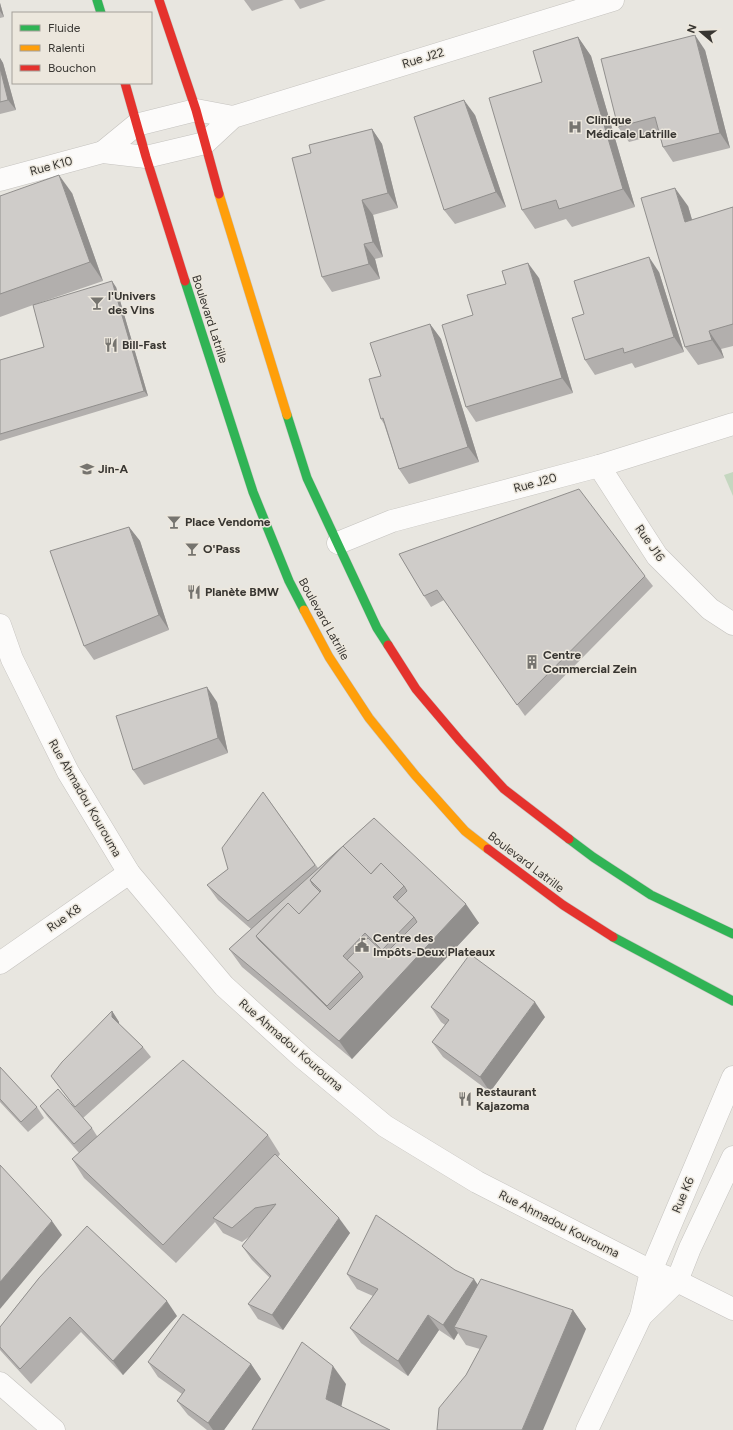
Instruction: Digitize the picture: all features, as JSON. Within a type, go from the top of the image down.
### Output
[{"type":"main road","points":[[97,0],[101,12]]},
{"type":"main road","points":[[159,0],[196,110],[212,174],[307,478],[377,628],[416,689],[460,741],[504,789],[593,857],[651,895],[733,934]]},
{"type":"main road","name":"Boulevard Latrille","points":[[125,84],[146,157],[253,492],[289,581],[329,657],[369,718],[415,775],[466,831],[519,873],[563,905],[624,944],[733,1001]]},
{"type":"street","name":"Rue J22","points":[[102,152],[146,157],[205,143],[233,117],[613,0]]},
{"type":"street","name":"Rue J22","points":[[102,152],[136,125],[196,110],[233,117]]},
{"type":"street","name":"Rue K10","points":[[0,180],[102,152]]},
{"type":"street","name":"Rue J20","points":[[338,543],[392,521],[599,466],[733,424]]},
{"type":"street","name":"Rue J16","points":[[599,466],[657,556],[710,609],[733,624]]},
{"type":"street","name":"Rue Ahmadou Kourouma","points":[[0,625],[12,659],[68,772],[129,874],[224,986],[303,1058],[385,1126],[477,1182],[651,1271],[677,1281],[733,1309]]},
{"type":"street","name":"Rue K8","points":[[0,963],[129,874]]},
{"type":"street","name":"Rue K6","points":[[588,1430],[641,1316],[651,1271],[733,1077]]},
{"type":"street","name":"Rue K6","points":[[641,1316],[677,1281],[690,1248],[733,1157]]},
{"type":"street","points":[[0,1384],[54,1430]]},
{"type":"green space","points":[[733,472],[733,496],[724,475]]},
{"type":"building","points":[[695,35],[720,133],[663,147],[655,117],[618,127],[601,59]]},
{"type":"building","points":[[578,37],[623,189],[559,209],[556,200],[522,210],[489,98],[542,82],[533,51]]},
{"type":"building","points":[[0,68],[8,100],[0,102]]},
{"type":"building","points":[[464,100],[496,192],[444,210],[414,117]]},
{"type":"building","points":[[372,129],[388,193],[362,200],[373,242],[364,244],[369,264],[322,277],[292,158],[311,153],[309,145]]},
{"type":"building","points":[[59,175],[90,262],[0,294],[0,196]]},
{"type":"building","points":[[675,188],[685,222],[733,207],[733,324],[709,331],[712,340],[685,347],[641,198]]},
{"type":"building","points":[[649,257],[674,337],[624,353],[623,348],[585,360],[572,318],[584,314],[574,281]]},
{"type":"building","points":[[528,263],[562,378],[466,407],[442,325],[473,315],[467,295],[506,284],[502,271]]},
{"type":"building","points":[[112,281],[144,391],[0,434],[0,360],[44,347],[33,305]]},
{"type":"building","points":[[430,324],[468,447],[399,469],[383,418],[381,419],[369,379],[381,376],[370,343]]},
{"type":"building","name":"Centre Commercial Zein","points":[[579,489],[645,576],[517,705],[437,590],[424,596],[399,554]]},
{"type":"building","points":[[129,527],[159,615],[84,646],[50,551]]},
{"type":"building","points":[[207,687],[218,738],[133,770],[116,716]]},
{"type":"building","points":[[263,792],[315,865],[248,921],[207,885],[228,869],[222,848]]},
{"type":"building","points":[[374,818],[466,904],[339,1041],[229,949],[343,846]],"holes":[[[343,846],[371,874],[381,863],[404,886],[407,891],[397,901],[414,917],[417,922],[385,954],[368,938],[347,960],[360,972],[363,977],[330,1010],[256,936],[288,903],[299,914],[320,892],[310,880]]]},
{"type":"building","points":[[343,846],[371,874],[381,863],[404,886],[393,897],[414,917],[382,950],[365,933],[343,956],[360,972],[327,1006],[256,936],[288,903],[299,914],[321,891],[310,880]]},
{"type":"building","points":[[470,954],[535,1002],[480,1077],[432,1042],[449,1020],[431,1007]]},
{"type":"building","points":[[112,1011],[112,1017],[143,1047],[75,1107],[51,1076],[62,1062]]},
{"type":"building","points":[[183,1060],[268,1135],[163,1245],[72,1159]]},
{"type":"building","points":[[0,1067],[37,1107],[21,1122],[0,1099]]},
{"type":"building","points":[[58,1089],[92,1128],[74,1144],[40,1106]]},
{"type":"building","points":[[275,1154],[339,1218],[272,1315],[248,1304],[271,1276],[242,1246],[276,1204],[255,1208],[232,1228],[213,1218]]},
{"type":"building","points":[[0,1165],[52,1221],[0,1282]]},
{"type":"building","points":[[376,1215],[455,1270],[474,1279],[443,1325],[428,1315],[398,1361],[350,1328],[378,1289],[347,1274]]},
{"type":"building","points":[[87,1226],[167,1301],[113,1361],[70,1317],[20,1369],[0,1347],[0,1327],[39,1278]]},
{"type":"building","points":[[481,1279],[573,1310],[522,1430],[437,1430],[439,1408],[466,1375],[487,1336],[454,1327]]},
{"type":"building","points":[[183,1314],[251,1364],[208,1423],[177,1401],[185,1390],[148,1362]]},
{"type":"building","points":[[302,1342],[333,1366],[326,1399],[390,1430],[252,1430]]},
{"type":"traffic: fast","points":[[97,0],[101,12]]},
{"type":"traffic: fast","points":[[185,281],[253,492],[289,581],[304,610]]},
{"type":"traffic: fast","points":[[287,415],[307,478],[377,628],[388,645]]},
{"type":"traffic: fast","points":[[569,839],[593,857],[651,895],[733,934]]},
{"type":"traffic: fast","points":[[613,937],[733,1001]]},
{"type":"traffic: slow","points":[[219,194],[287,415]]},
{"type":"traffic: slow","points":[[304,610],[329,657],[369,718],[415,775],[465,831],[488,849]]},
{"type":"traffic: jam","points":[[159,0],[196,110],[219,194]]},
{"type":"traffic: jam","points":[[125,84],[146,157],[185,281]]},
{"type":"traffic: jam","points":[[388,645],[416,689],[460,741],[504,789],[569,839]]},
{"type":"traffic: jam","points":[[488,849],[563,905],[613,937]]},
{"type":"place","name":"Clinique Médicale Latrille","points":[[575,127]]},
{"type":"place","name":"l'Univers des Vins","points":[[97,303]]},
{"type":"place","name":"Bill-Fast","points":[[111,345]]},
{"type":"place","name":"Jin-A","points":[[87,469]]},
{"type":"place","name":"Place Vendome","points":[[174,522]]},
{"type":"place","name":"O'Pass","points":[[192,549]]},
{"type":"place","name":"Planète BMW","points":[[194,592]]},
{"type":"place","name":"Centre Commercial Zein","points":[[532,662]]},
{"type":"place","name":"Centre des Impôts-Deux Plateaux","points":[[362,945]]},
{"type":"place","name":"Restaurant Kajazoma","points":[[465,1099]]}]
